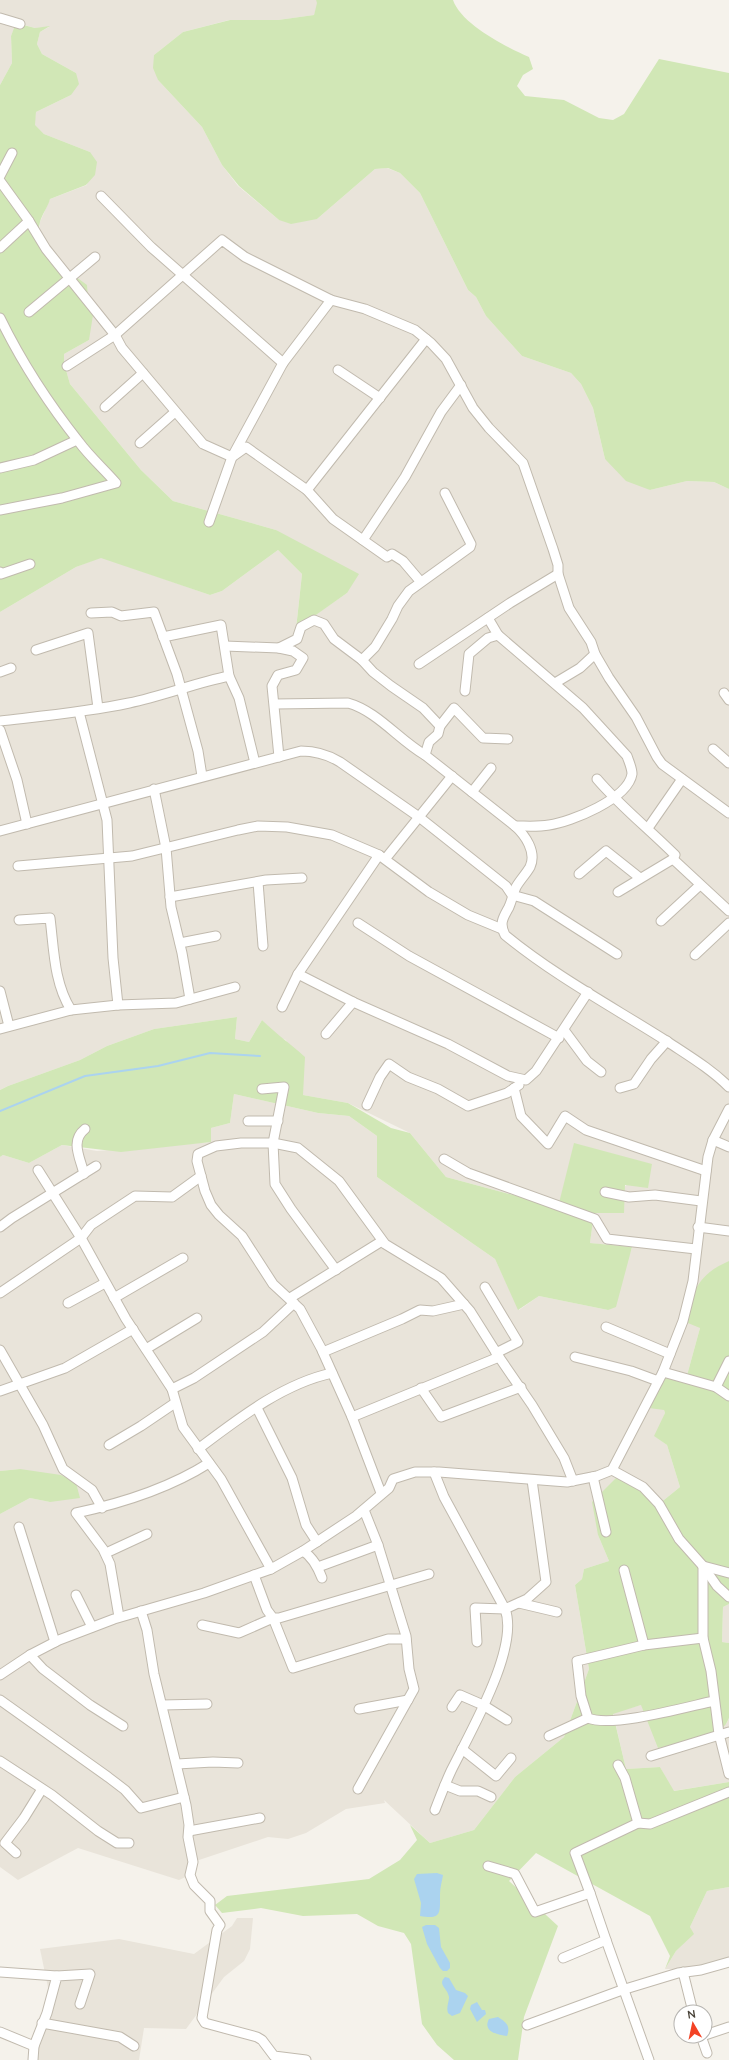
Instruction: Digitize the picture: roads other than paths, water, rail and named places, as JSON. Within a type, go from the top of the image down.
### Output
[{"type":"street","points":[[0,18],[20,24]]},
{"type":"street","points":[[0,176],[12,153]]},
{"type":"street","points":[[0,181],[29,221],[46,249],[115,335],[122,348],[175,412],[203,444],[217,452],[232,457]]},
{"type":"street","points":[[101,196],[151,247],[283,364]]},
{"type":"street","points":[[0,248],[29,221]]},
{"type":"street","points":[[67,366],[115,335],[222,240],[245,257],[331,300],[365,310],[415,330],[446,359],[473,408],[523,463],[558,565],[558,574],[569,608],[591,642],[595,654],[620,695],[636,717],[657,758],[682,779],[729,813]]},
{"type":"street","points":[[29,312],[69,277],[95,257]]},
{"type":"street","points":[[209,522],[232,457],[283,364],[331,300]]},
{"type":"street","points":[[0,318],[19,357],[45,397],[77,440],[116,483],[62,498],[0,510]]},
{"type":"street","points":[[308,490],[426,339]]},
{"type":"street","points":[[338,370],[380,398]]},
{"type":"street","points":[[105,407],[143,373]]},
{"type":"street","points":[[363,540],[405,477],[441,412],[461,385]]},
{"type":"street","points":[[140,443],[175,412]]},
{"type":"street","points":[[0,468],[34,460],[77,440]]},
{"type":"street","points":[[232,457],[246,447],[308,490],[333,519],[387,557],[392,554],[403,561],[420,582]]},
{"type":"street","points":[[362,660],[375,647],[398,606],[409,591],[470,547],[471,544],[446,492]]},
{"type":"street","points":[[0,572],[1,574],[30,564]]},
{"type":"street","points":[[419,664],[558,574]]},
{"type":"street","points":[[90,613],[112,612],[121,616],[154,612],[177,674],[198,752],[202,776]]},
{"type":"street","points":[[488,618],[498,635],[555,683],[603,730],[627,756],[632,772],[630,779],[613,798],[570,820],[549,825],[515,826]]},
{"type":"street","points":[[278,648],[297,639],[301,627],[314,620],[324,624],[334,639],[362,660],[373,672],[423,708],[440,726]]},
{"type":"street","points":[[163,636],[221,625],[229,676],[239,698],[255,763]]},
{"type":"street","points":[[36,650],[88,633],[98,708]]},
{"type":"street","points":[[465,690],[469,654],[488,638],[498,635]]},
{"type":"street","points":[[225,646],[278,648],[293,651],[304,658],[296,670],[278,675],[272,686],[275,704],[279,757]]},
{"type":"street","points":[[555,683],[580,668],[595,654]]},
{"type":"street","points":[[0,672],[11,668]]},
{"type":"street","points":[[0,721],[79,712],[181,690],[203,682],[229,676]]},
{"type":"street","points":[[275,704],[348,703],[356,705],[411,747],[425,755],[515,826],[525,836],[532,858],[531,865],[512,895],[509,907],[501,919],[502,929],[505,935],[510,940],[588,992],[690,1056],[729,1087]]},
{"type":"street","points":[[425,755],[430,742],[438,734],[440,726],[454,708],[483,738],[508,739]]},
{"type":"street","points":[[79,712],[107,820],[113,958],[118,1005]]},
{"type":"street","points":[[0,730],[17,780],[27,824]]},
{"type":"street","points":[[713,748],[729,763]]},
{"type":"street","points":[[0,831],[202,776],[301,751],[315,751],[332,757],[419,818],[506,886],[512,895],[534,901],[617,954]]},
{"type":"street","points":[[472,792],[491,768]]},
{"type":"street","points":[[282,1007],[298,974],[382,856],[419,818],[452,776]]},
{"type":"street","points":[[597,778],[613,798],[648,828],[675,855],[673,859],[618,892]]},
{"type":"street","points":[[648,828],[682,779]]},
{"type":"street","points":[[154,790],[166,848],[170,897],[190,999]]},
{"type":"street","points":[[18,866],[132,856],[258,826],[287,827],[332,835],[382,856],[429,892],[468,915],[502,929]]},
{"type":"street","points":[[579,874],[606,851],[640,878]]},
{"type":"street","points":[[673,859],[729,911]]},
{"type":"street","points":[[170,897],[258,882],[302,878]]},
{"type":"street","points":[[258,882],[263,946]]},
{"type":"street","points":[[662,921],[700,885]]},
{"type":"street","points":[[19,920],[50,918],[53,952],[63,996],[71,1010]]},
{"type":"street","points":[[358,923],[409,956],[561,1034],[587,1061],[602,1072]]},
{"type":"street","points":[[695,955],[729,923]]},
{"type":"street","points":[[180,943],[216,936]]},
{"type":"street","points":[[298,974],[353,1002],[448,1044],[483,1061],[508,1076],[526,1080]]},
{"type":"street","points":[[0,1029],[71,1010],[118,1005],[176,1003],[234,987]]},
{"type":"street","points":[[0,991],[10,1026]]},
{"type":"street","points":[[367,1105],[380,1077],[389,1064],[408,1077],[438,1089],[468,1106],[485,1102],[514,1088],[536,1071],[588,992]]},
{"type":"street","points":[[326,1034],[353,1002]]},
{"type":"street","points":[[620,1088],[634,1084],[651,1059],[667,1041]]},
{"type":"street","points":[[262,1088],[284,1087],[273,1143],[275,1184],[291,1209],[336,1270]]},
{"type":"street","points":[[514,1088],[521,1116],[548,1144],[565,1116],[586,1130],[706,1171]]},
{"type":"street","points":[[1,1671],[55,1642],[92,1627],[119,1617],[204,1593],[271,1569],[303,1551],[364,1510],[381,1493],[389,1488],[393,1479],[415,1472],[434,1472],[532,1480],[573,1481],[593,1477],[612,1470],[663,1372],[679,1335],[689,1299],[708,1157],[713,1140],[729,1109]]},
{"type":"street","points":[[248,1121],[278,1121]]},
{"type":"street","points":[[84,1174],[76,1140],[78,1134],[85,1129]]},
{"type":"street","points":[[713,1140],[729,1147]]},
{"type":"street","points":[[381,1493],[352,1417],[323,1352],[300,1309],[273,1284],[242,1236],[219,1215],[211,1205],[205,1191],[197,1160],[198,1154],[205,1149],[241,1143],[273,1143],[298,1148],[339,1181],[382,1241],[442,1278],[464,1304],[521,1387],[564,1458],[573,1481]]},
{"type":"street","points":[[444,1159],[468,1173],[595,1220],[607,1239],[696,1248]]},
{"type":"street","points":[[0,1227],[96,1166]]},
{"type":"street","points":[[38,1170],[82,1238],[105,1283],[172,1389],[183,1427],[221,1479],[271,1569]]},
{"type":"street","points":[[0,1293],[82,1238],[91,1225],[135,1196],[172,1197],[201,1176]]},
{"type":"street","points":[[605,1192],[629,1197],[655,1195],[701,1201]]},
{"type":"street","points":[[698,1227],[729,1231]]},
{"type":"street","points":[[172,1389],[194,1378],[263,1332],[292,1300],[382,1241]]},
{"type":"street","points":[[114,1298],[183,1258]]},
{"type":"street","points":[[68,1303],[105,1283]]},
{"type":"street","points":[[352,1417],[498,1355],[518,1342],[485,1287]]},
{"type":"street","points":[[323,1352],[420,1310],[433,1311],[464,1304]]},
{"type":"street","points":[[146,1349],[197,1318]]},
{"type":"street","points":[[606,1327],[670,1354]]},
{"type":"street","points":[[0,1390],[65,1368],[133,1329]]},
{"type":"street","points":[[0,1350],[43,1425],[63,1469],[92,1490],[102,1508]]},
{"type":"street","points":[[575,1357],[630,1371],[658,1381]]},
{"type":"street","points":[[716,1388],[729,1361]]},
{"type":"street","points":[[663,1372],[716,1388],[729,1396]]},
{"type":"street","points":[[198,1449],[237,1420],[278,1394],[314,1377],[332,1373]]},
{"type":"street","points":[[421,1388],[441,1417],[521,1387]]},
{"type":"street","points":[[109,1445],[175,1403]]},
{"type":"street","points":[[257,1408],[292,1478],[306,1525],[317,1542]]},
{"type":"street","points":[[119,1617],[110,1564],[106,1553],[76,1514],[102,1508],[159,1490],[209,1463]]},
{"type":"street","points":[[612,1470],[643,1487],[659,1504],[679,1539],[703,1566],[717,1586],[729,1597]]},
{"type":"street","points":[[434,1472],[444,1497],[505,1609],[507,1616],[507,1634],[492,1690],[483,1705],[445,1785],[435,1810]]},
{"type":"street","points":[[593,1477],[606,1532]]},
{"type":"street","points":[[477,1642],[475,1608],[505,1609],[527,1599],[546,1582],[532,1480]]},
{"type":"street","points":[[358,1789],[414,1689],[409,1669],[406,1639],[391,1584],[364,1510]]},
{"type":"street","points":[[19,1527],[55,1642]]},
{"type":"street","points":[[106,1553],[147,1534]]},
{"type":"street","points":[[318,1567],[378,1545]]},
{"type":"street","points":[[303,1551],[308,1553],[318,1567],[322,1578]]},
{"type":"street","points":[[703,1566],[729,1573]]},
{"type":"street","points":[[703,1566],[703,1638],[710,1671],[719,1734],[729,1774]]},
{"type":"street","points":[[624,1570],[644,1645]]},
{"type":"street","points":[[202,1625],[239,1634],[273,1618],[287,1617],[391,1584],[428,1574]]},
{"type":"street","points":[[254,1575],[262,1597],[273,1618],[292,1668],[388,1639],[406,1639]]},
{"type":"street","points":[[76,1595],[92,1627]]},
{"type":"street","points":[[519,1603],[557,1612]]},
{"type":"street","points":[[141,1611],[147,1630],[154,1674],[184,1797],[193,1862],[190,1876],[194,1885],[210,1901],[210,1911],[220,1925],[217,1930],[202,2018],[205,2023],[257,2037],[262,2040],[274,2056],[306,2060]]},
{"type":"street","points":[[588,1718],[580,1696],[577,1661],[644,1645],[703,1638]]},
{"type":"street","points":[[30,1655],[43,1669],[90,1705],[123,1726]]},
{"type":"street","points":[[452,1707],[460,1695],[483,1705],[507,1720]]},
{"type":"street","points":[[0,1700],[120,1786],[141,1808],[184,1797]]},
{"type":"street","points":[[359,1709],[408,1700]]},
{"type":"street","points":[[548,1736],[588,1718],[602,1721],[628,1719],[714,1701]]},
{"type":"street","points":[[162,1705],[207,1704]]},
{"type":"street","points":[[651,1756],[729,1732]]},
{"type":"street","points":[[462,1750],[496,1776],[511,1758]]},
{"type":"street","points":[[0,1761],[42,1789],[98,1831],[117,1843],[129,1843]]},
{"type":"street","points":[[177,1764],[213,1762],[238,1763]]},
{"type":"street","points":[[618,1765],[625,1778],[638,1823]]},
{"type":"street","points":[[445,1785],[460,1791],[478,1791],[491,1797]]},
{"type":"street","points":[[16,1853],[5,1843],[24,1818],[42,1789]]},
{"type":"street","points":[[649,2060],[622,1990],[576,1853],[638,1823],[650,1824],[729,1792]]},
{"type":"street","points":[[189,1831],[260,1818]]},
{"type":"street","points":[[488,1866],[515,1874],[535,1912],[590,1893]]},
{"type":"street","points":[[563,1958],[606,1940]]},
{"type":"street","points":[[527,2025],[622,1990],[683,1972],[701,1970],[729,1962]]},
{"type":"street","points":[[0,1972],[57,1976],[90,1974],[80,2004]]},
{"type":"street","points":[[683,1972],[691,2004]]},
{"type":"street","points":[[33,2060],[34,2046],[47,2013],[57,1976]]},
{"type":"street","points":[[42,2023],[120,2037],[134,2046]]},
{"type":"street","points":[[713,2032],[729,2026]]},
{"type":"street","points":[[0,2032],[34,2046]]},
{"type":"street","points":[[704,2044],[707,2053]]},
{"type":"water","points":[[437,1873],[443,1875],[438,1914],[432,1917],[420,1916],[421,1903],[414,1879],[417,1874]]},
{"type":"water","points":[[426,1925],[435,1925],[439,1928],[441,1947],[450,1963],[450,1968],[447,1971],[443,1971],[440,1968],[427,1944],[422,1927]]},
{"type":"water","points":[[445,1977],[449,1978],[456,1990],[465,1993],[468,1996],[460,2013],[452,2016],[447,2011],[449,1997],[442,1984]]},
{"type":"water","points":[[477,2002],[482,2010],[485,2010],[486,2014],[477,2022],[470,2009],[471,2005]]},
{"type":"water","points":[[498,2017],[508,2027],[507,2036],[492,2032],[488,2027],[487,2023],[489,2019]]},
{"type":"waterway","points":[[0,1111],[85,1076],[158,1066],[210,1053],[260,1056]]}]
